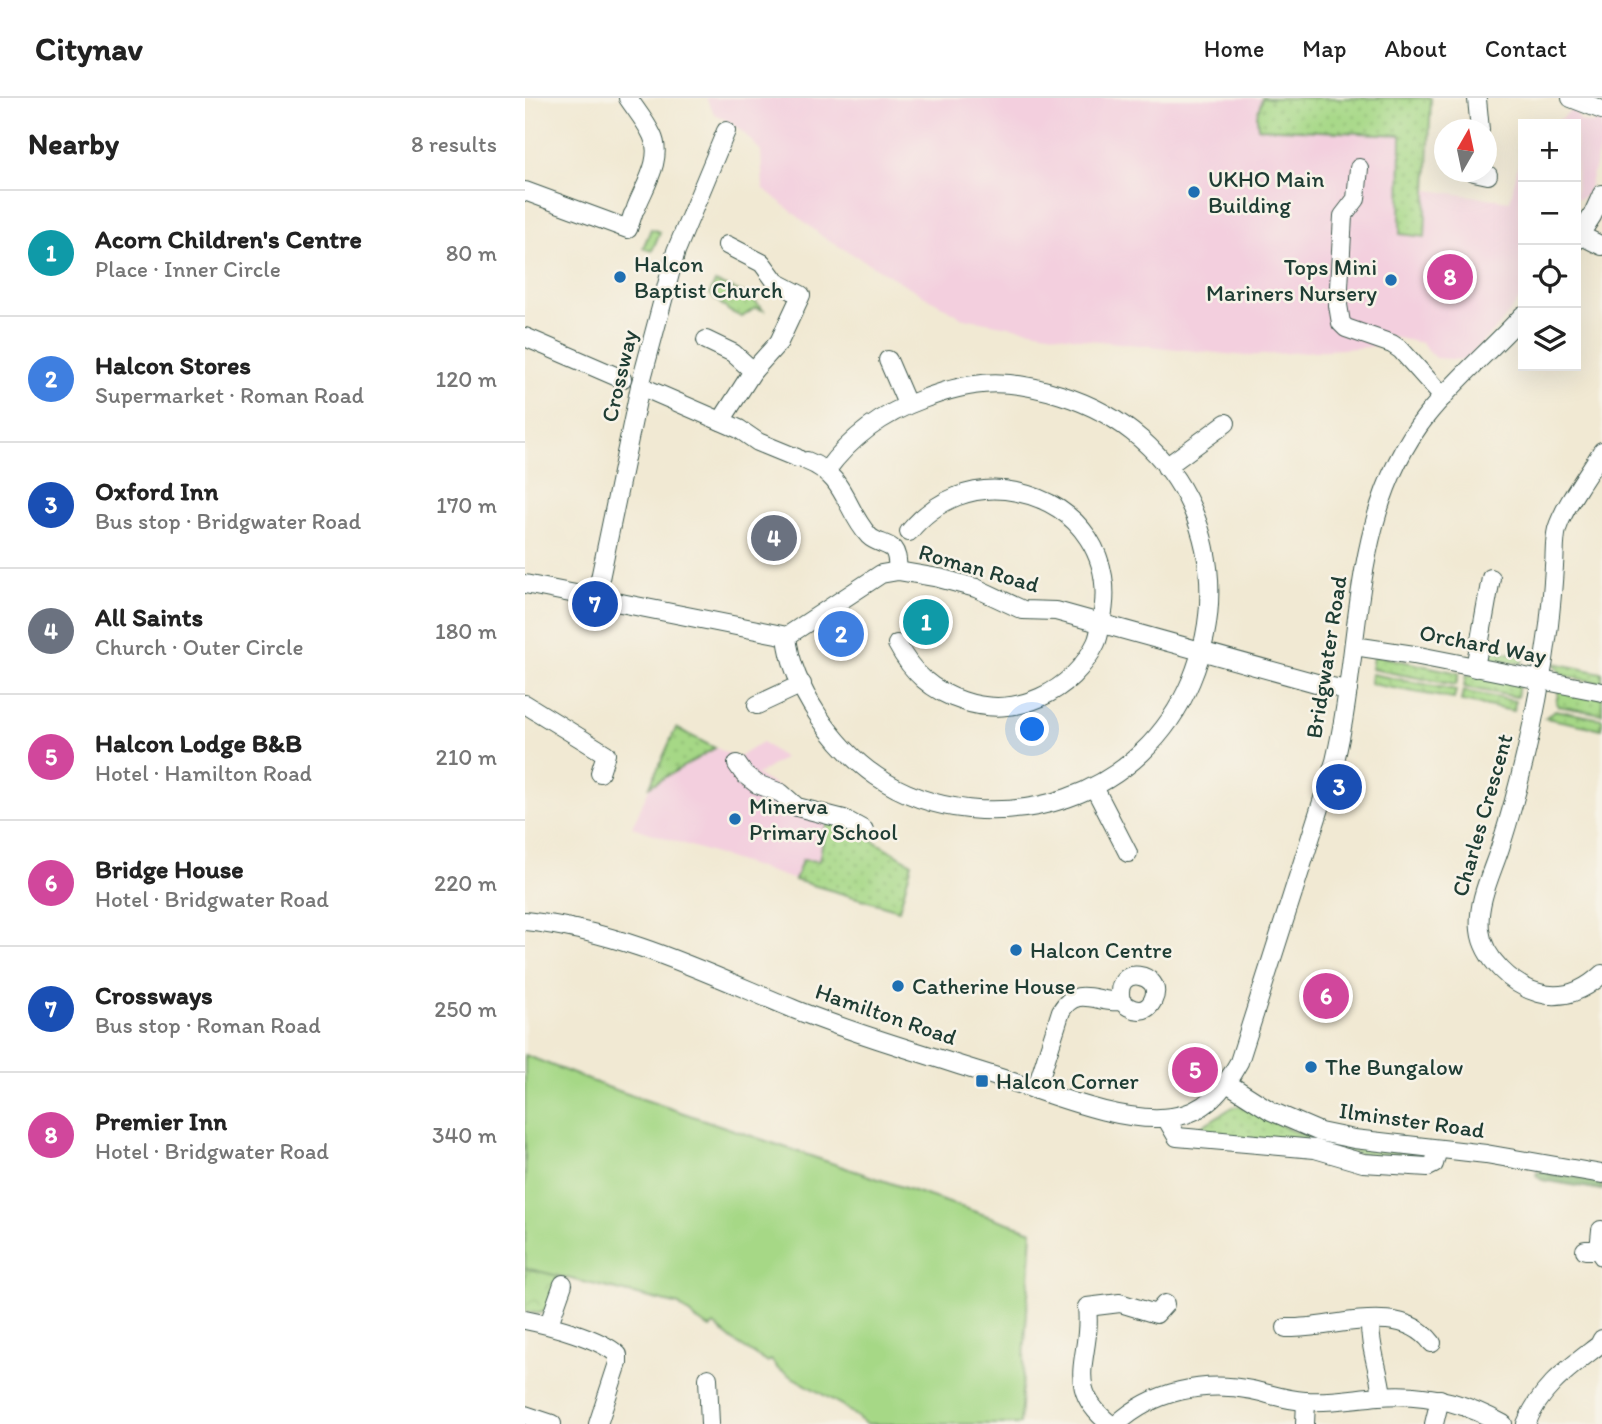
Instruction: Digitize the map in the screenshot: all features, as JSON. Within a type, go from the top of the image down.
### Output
[{"type":"street","points":[[525,191],[635,222],[657,147],[653,136],[628,98]]},
{"type":"street","points":[[1571,98],[1602,110]]},
{"type":"street","points":[[1474,99],[1478,119]]},
{"type":"street","name":"Crossway","points":[[596,598],[640,386],[676,251],[726,131]]},
{"type":"street","points":[[1359,168],[1356,199],[1343,216],[1339,317],[1341,323],[1346,328],[1392,337],[1443,397]]},
{"type":"street","points":[[1581,232],[1602,194]]},
{"type":"street","points":[[1581,239],[1602,246]]},
{"type":"street","points":[[721,421],[753,371],[779,342],[804,288],[776,282],[762,263],[727,245]]},
{"type":"street","name":"Bridgwater Road","points":[[1227,1083],[1239,1062],[1323,802],[1343,726],[1367,554],[1379,506],[1402,454],[1427,415],[1518,320]]},
{"type":"street","points":[[525,337],[622,379]]},
{"type":"street","points":[[706,340],[733,353],[753,371]]},
{"type":"street","points":[[888,360],[907,404]]},
{"type":"street","points":[[525,584],[787,636],[789,651],[802,684],[828,730],[851,755],[877,777],[909,794],[945,806],[1010,811],[1049,804],[1094,787],[1133,761],[1162,733],[1183,699],[1201,650],[1210,600],[1206,551],[1189,500],[1151,450],[1117,421],[1086,403],[1047,390],[974,384],[907,404],[881,419],[849,444],[826,471]]},
{"type":"street","points":[[640,386],[826,471],[835,480],[870,538],[901,541]]},
{"type":"street","points":[[1165,467],[1226,422]]},
{"type":"street","name":"Charles Crescent","points":[[1602,451],[1556,532],[1551,609],[1541,681],[1518,790],[1479,910],[1482,941],[1502,970],[1514,981],[1538,993],[1551,995],[1584,989],[1602,974]]},
{"type":"street","points":[[898,571],[896,554],[916,512],[984,489],[1004,489],[1036,496],[1065,512],[1081,528],[1096,552],[1105,589],[1105,605],[1097,642],[1076,673],[1062,685],[1023,705],[992,707],[955,699],[925,682],[907,651]]},
{"type":"street","name":"Roman Road","points":[[787,636],[881,575],[898,571],[976,588],[1023,610],[1056,611],[1348,690]]},
{"type":"street","points":[[1475,668],[1491,578]]},
{"type":"street","name":"Orchard Way","points":[[1354,646],[1602,692]]},
{"type":"street","points":[[757,705],[802,684]]},
{"type":"street","points":[[525,704],[609,747],[600,773]]},
{"type":"street","points":[[737,764],[744,774],[757,784],[781,793],[797,807],[844,819],[864,830]]},
{"type":"street","points":[[1094,787],[1128,853]]},
{"type":"street","name":"Hamilton Road","points":[[525,921],[598,933],[628,941],[799,1011],[1036,1090],[1127,1116],[1166,1118],[1194,1111],[1213,1100],[1227,1083]]},
{"type":"street","points":[[1036,1090],[1067,1002],[1080,996],[1112,1003],[1121,1001]]},
{"type":"street","name":"Ilminster Road","points":[[1227,1083],[1271,1111],[1320,1132],[1602,1174]]},
{"type":"street","points":[[1166,1118],[1177,1137],[1315,1149],[1363,1163],[1428,1167],[1434,1164],[1438,1149]]},
{"type":"street","points":[[1595,1252],[1601,1230]]},
{"type":"street","points":[[549,1324],[563,1284]]},
{"type":"street","points":[[1111,1424],[1094,1409],[1081,1385],[1089,1321],[1085,1299],[1120,1303],[1159,1313]]},
{"type":"street","points":[[525,1320],[549,1324],[610,1348],[618,1355],[618,1363],[598,1424]]},
{"type":"street","points":[[1370,1320],[1370,1339],[1382,1395]]},
{"type":"street","points":[[1298,1324],[1370,1320],[1398,1323],[1429,1332]]},
{"type":"street","points":[[1526,1424],[1538,1399],[1552,1382],[1601,1344]]},
{"type":"street","points":[[707,1377],[711,1424]]},
{"type":"street","points":[[1117,1424],[1141,1405],[1159,1397],[1198,1388],[1232,1387],[1306,1401],[1339,1401],[1382,1395],[1440,1399],[1463,1405],[1503,1424]]},
{"type":"street","points":[[1434,1424],[1440,1399]]},
{"type":"street","points":[[1305,1424],[1306,1401]]},
{"type":"street","points":[[525,1415],[552,1424]]},
{"type":"shaded area","points":[[706,98],[1431,98],[1428,190],[1510,201],[1518,166],[1518,301],[1499,326],[1464,360],[1435,358],[1422,343],[1382,335],[1382,346],[1246,356],[1089,340],[963,318],[823,237],[763,188],[761,151],[741,130],[714,113]]},
{"type":"shaded area","points":[[1571,110],[1579,119],[1561,119]]},
{"type":"shaded area","points":[[1597,120],[1602,122],[1602,141],[1587,195],[1581,198],[1581,121],[1592,124]]},
{"type":"shaded area","name":"Minerva Primary School","points":[[676,728],[737,758],[762,742],[784,758],[757,775],[912,863],[899,910],[795,880],[632,827]]},
{"type":"green space","points":[[1262,98],[1431,98],[1425,237],[1400,234],[1401,135],[1258,128],[1257,116]]},
{"type":"green space","points":[[651,229],[660,232],[652,251],[643,248]]},
{"type":"green space","points":[[715,282],[749,295],[763,310],[755,308],[742,317],[729,311],[710,294]]},
{"type":"green space","points":[[1483,648],[1523,656],[1522,664],[1484,657]]},
{"type":"green space","points":[[1373,657],[1459,673],[1456,685],[1371,669]]},
{"type":"green space","points":[[1554,663],[1602,673],[1602,683],[1565,676]]},
{"type":"green space","points":[[1371,674],[1456,690],[1454,699],[1370,684]]},
{"type":"green space","points":[[1466,675],[1519,684],[1517,697],[1464,687]]},
{"type":"green space","points":[[1559,689],[1602,697],[1602,714],[1558,706],[1556,703]]},
{"type":"green space","points":[[1463,691],[1515,701],[1514,711],[1461,701]]},
{"type":"green space","points":[[1555,710],[1602,719],[1602,729],[1545,718]]},
{"type":"green space","points":[[676,728],[715,748],[650,786]]},
{"type":"green space","points":[[828,815],[912,863],[899,910],[795,880],[802,860],[819,861]]},
{"type":"green space","points":[[525,1055],[607,1087],[1032,1231],[1020,1424],[866,1424],[843,1406],[778,1369],[771,1360],[767,1362],[733,1341],[714,1325],[710,1328],[695,1319],[679,1305],[525,1268]]},
{"type":"green space","points":[[1242,1106],[1293,1131],[1327,1141],[1428,1155],[1430,1163],[1182,1131],[1202,1126],[1233,1107]]},
{"type":"green space","points":[[1537,1172],[1602,1181],[1602,1190],[1542,1180],[1536,1175]]},
{"type":"green space","points":[[525,1268],[558,1275],[548,1308],[543,1312],[525,1311]]},
{"type":"place","name":"UKHO Main Building","points":[[1194,192]]},
{"type":"place","name":"Halcon Baptist Church","points":[[620,277]]},
{"type":"place","name":"Premier Inn","points":[[1450,277]]},
{"type":"place","name":"Tops Mini Mariners Nursery","points":[[1391,280]]},
{"type":"place","name":"All Saints","points":[[774,538]]},
{"type":"place","name":"Crossways","points":[[595,604]]},
{"type":"place","name":"Acorn Children's Centre","points":[[926,622]]},
{"type":"place","name":"Halcon Stores","points":[[841,634]]},
{"type":"place","name":"Oxford Inn","points":[[1339,787]]},
{"type":"place","name":"Minerva Primary School","points":[[735,819]]},
{"type":"place","name":"Halcon Centre","points":[[1016,950]]},
{"type":"place","name":"Catherine House","points":[[898,986]]},
{"type":"place","name":"Bridge House","points":[[1326,996]]},
{"type":"place","name":"The Bungalow","points":[[1311,1067]]},
{"type":"place","name":"Halcon Lodge B&B","points":[[1195,1070]]},
{"type":"place","name":"Halcon Corner","points":[[982,1081]]}]
